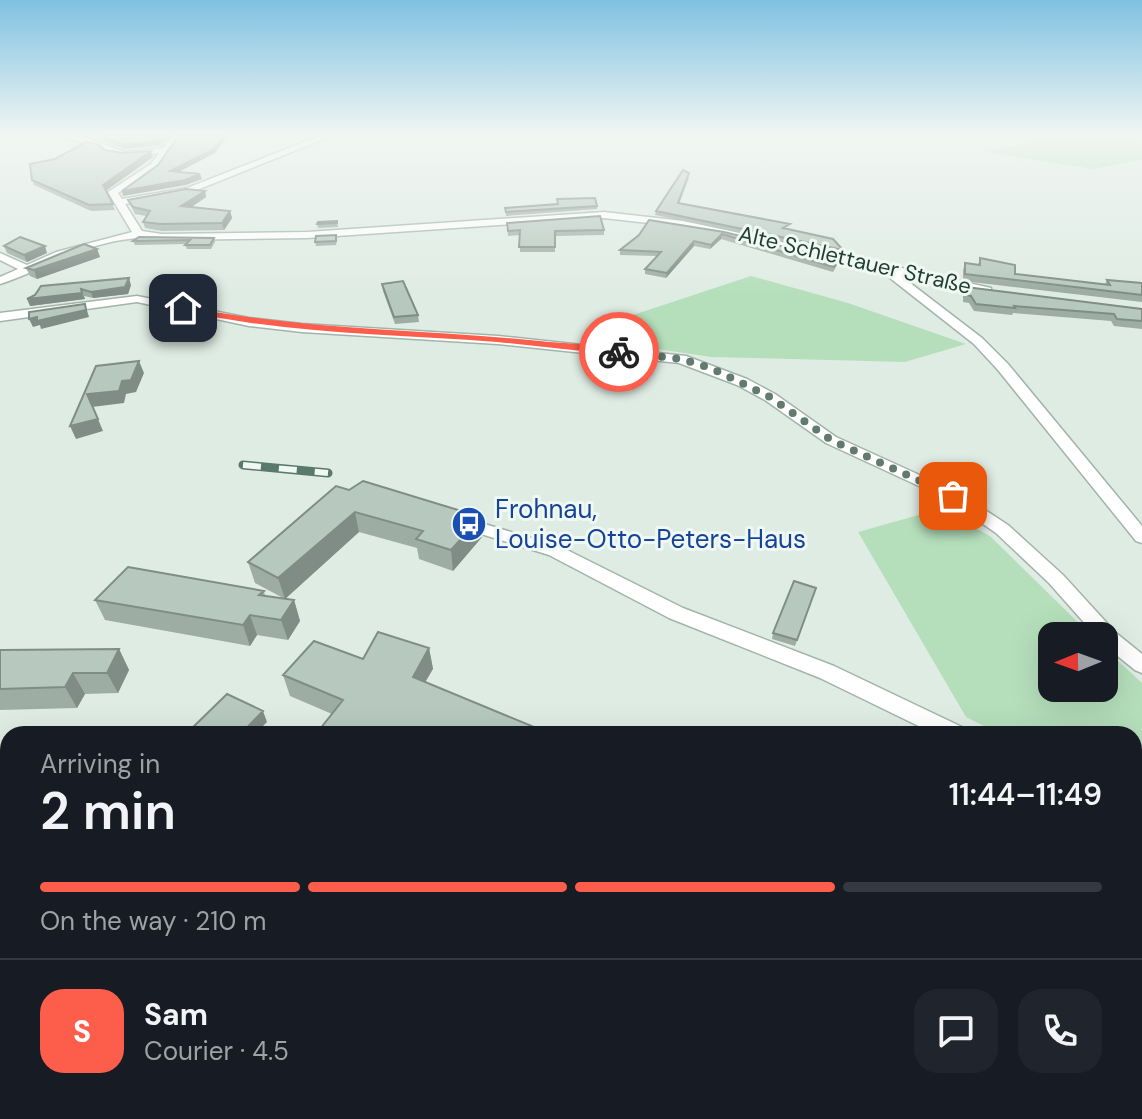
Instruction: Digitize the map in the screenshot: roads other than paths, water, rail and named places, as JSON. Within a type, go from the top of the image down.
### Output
[{"type":"street","points":[[0,281],[60,254],[138,233],[113,192],[121,187]]},
{"type":"street","points":[[119,202],[196,187]]},
{"type":"street","name":"Alte Schlettauer Straße","points":[[138,233],[162,237],[307,235],[570,216],[640,217],[713,227],[885,271],[914,282],[995,292]]},
{"type":"street","points":[[0,256],[26,268]]},
{"type":"street","name":"Alte Schlettauer Straße","points":[[914,282],[1003,367],[1142,537]]},
{"type":"street","points":[[0,317],[137,299],[244,321],[302,328],[498,340],[681,359],[742,382],[770,397],[831,440],[953,496],[1002,529],[1056,579],[1109,638],[1142,665]]},
{"type":"street","points":[[442,516],[555,551],[676,613],[827,672],[939,726]]},
{"type":"railway","points":[[243,465],[328,473]]},
{"type":"place","name":"Frohnau, Louise-Otto-Peters-Haus","points":[[469,524]]}]
